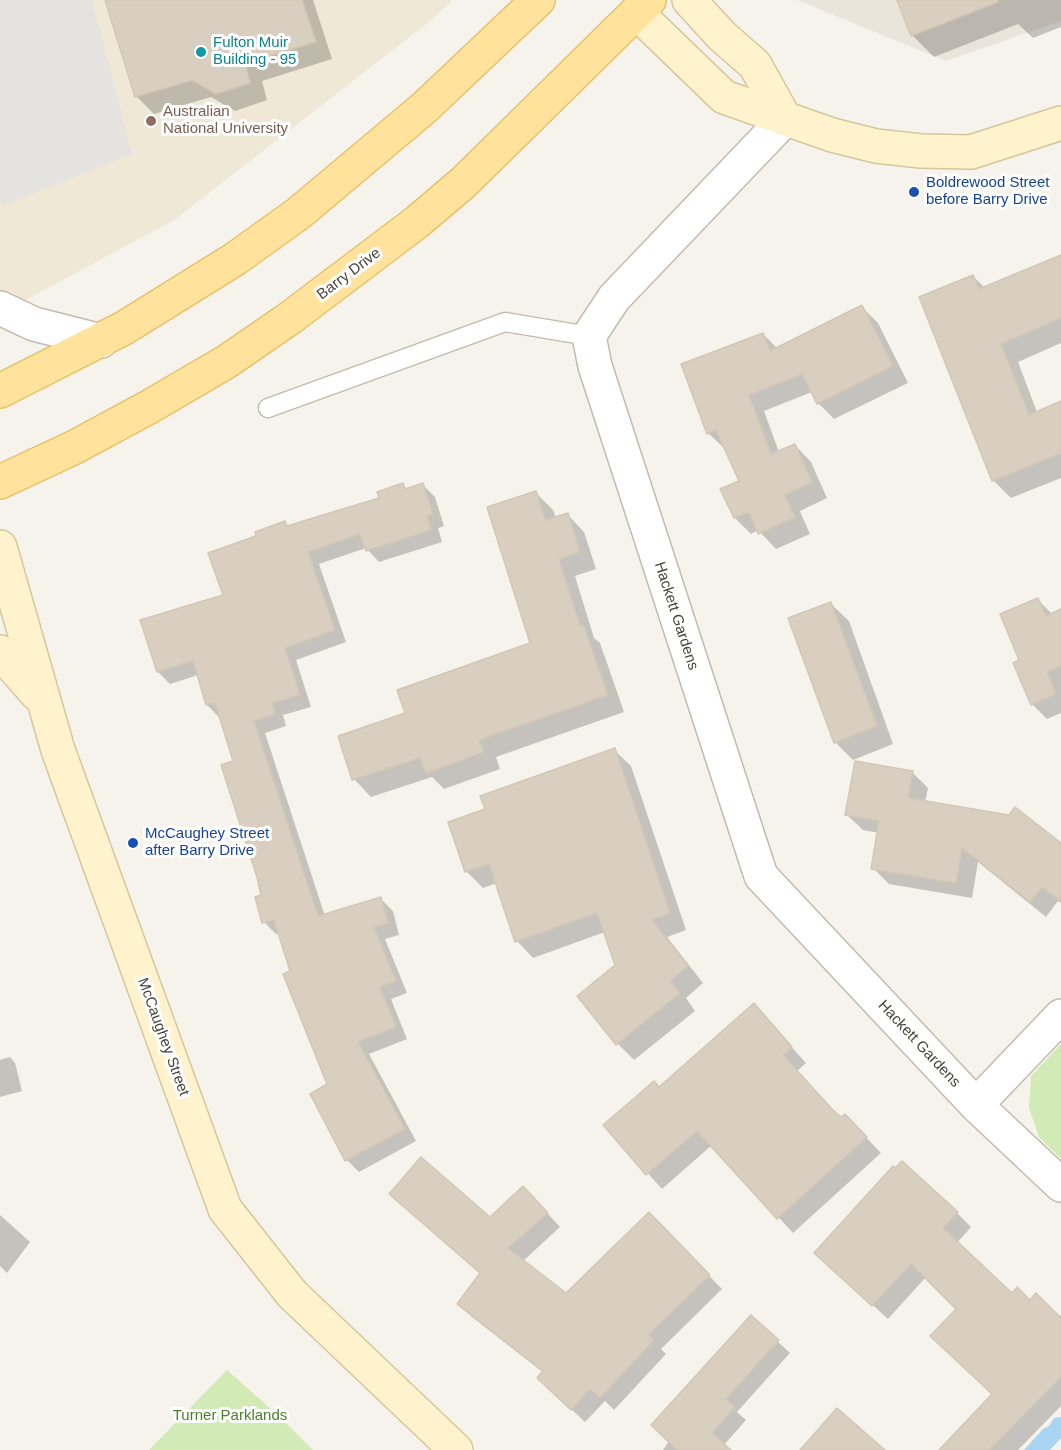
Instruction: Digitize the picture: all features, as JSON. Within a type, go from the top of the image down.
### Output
[{"type":"main road","points":[[0,391],[101,341],[235,259],[299,213],[424,108],[538,0]]},
{"type":"main road","name":"Barry Drive","points":[[0,482],[75,447],[148,407],[226,362],[299,312],[417,222],[464,182],[638,4]]},
{"type":"street","points":[[688,0],[754,65],[785,118]]},
{"type":"street","points":[[638,4],[724,97],[832,135],[865,144],[921,151],[971,152],[1061,123]]},
{"type":"street","points":[[589,336],[614,298],[785,118]]},
{"type":"street","points":[[0,308],[34,324],[101,341]]},
{"type":"street","name":"Hackett Gardens","points":[[589,336],[596,366],[760,876],[976,1105],[1061,1185]]},
{"type":"street","name":"McCaughey Street","points":[[0,547],[58,750],[225,1209],[292,1294],[456,1450]]},
{"type":"street","points":[[0,652],[42,699]]},
{"type":"street","points":[[976,1105],[1061,1016]]},
{"type":"lane","points":[[268,408],[505,322],[589,336]]},
{"type":"shaded area","name":"Australian National University","points":[[0,0],[453,0],[430,21],[174,220],[0,314]]},
{"type":"shaded area","points":[[0,0],[92,0],[132,154],[2,206],[0,198]]},
{"type":"shaded area","points":[[797,0],[1061,0],[1061,21],[946,61]]},
{"type":"green space","points":[[1061,1044],[1061,1159],[1039,1137],[1029,1108],[1031,1076]]},
{"type":"green space","name":"Turner Parklands","points":[[227,1370],[280,1417],[313,1450],[149,1450]]},
{"type":"water","points":[[1061,1417],[1061,1438],[1050,1450],[1024,1450],[1043,1429],[1049,1426],[1054,1418]]},
{"type":"building","name":"Fulton Muir Building - 95","points":[[105,0],[302,0],[316,42],[245,63],[250,83],[216,94],[192,80],[135,97]]},
{"type":"building","points":[[897,0],[998,0],[998,2],[911,36]]},
{"type":"building","points":[[1061,255],[1061,318],[1001,344],[1029,415],[1061,401],[1061,453],[992,481],[919,297],[973,275],[979,289]]},
{"type":"building","points":[[862,305],[893,366],[817,404],[802,374],[749,395],[771,454],[795,444],[812,482],[785,495],[795,517],[758,534],[749,512],[734,518],[720,489],[739,481],[716,430],[707,434],[681,364],[763,333],[770,351]]},
{"type":"building","points":[[403,483],[405,489],[423,483],[433,514],[427,516],[431,530],[366,551],[360,534],[308,552],[335,630],[285,648],[300,695],[272,703],[275,714],[254,721],[318,916],[381,897],[388,923],[374,927],[396,981],[380,987],[396,1027],[358,1042],[405,1129],[345,1161],[310,1094],[327,1084],[283,974],[290,971],[274,920],[262,923],[255,897],[261,895],[257,877],[221,765],[233,761],[215,703],[206,705],[193,661],[157,672],[140,620],[223,595],[208,553],[256,536],[255,532],[285,521],[287,526],[379,498],[377,492]]},
{"type":"building","points":[[536,491],[545,520],[568,513],[580,552],[559,559],[580,626],[583,624],[608,695],[479,740],[484,752],[426,773],[420,758],[352,780],[338,736],[405,713],[397,690],[530,643],[487,507]]},
{"type":"building","points":[[1038,598],[1046,616],[1061,609],[1061,666],[1047,672],[1056,694],[1031,705],[1013,663],[1019,660],[1000,614]]},
{"type":"building","points":[[831,602],[877,726],[834,743],[788,618]]},
{"type":"building","points":[[615,748],[670,913],[652,920],[688,966],[670,981],[680,993],[616,1045],[577,996],[615,965],[597,913],[515,942],[489,864],[465,872],[448,822],[485,809],[480,796]]},
{"type":"building","points":[[855,761],[913,771],[908,798],[1009,815],[1015,807],[1061,843],[1061,902],[1042,887],[1030,902],[962,848],[956,883],[871,869],[879,821],[845,815]]},
{"type":"building","points":[[754,1003],[792,1047],[783,1055],[832,1109],[841,1117],[845,1114],[867,1137],[777,1219],[697,1131],[646,1175],[603,1125],[654,1081],[659,1087]]},
{"type":"building","points":[[421,1157],[490,1217],[523,1186],[548,1213],[508,1248],[566,1293],[649,1212],[710,1275],[648,1335],[654,1340],[600,1398],[590,1389],[571,1410],[537,1378],[543,1371],[457,1304],[480,1273],[389,1194]]},
{"type":"building","points":[[902,1161],[958,1212],[943,1228],[1012,1293],[1017,1287],[1030,1300],[1036,1293],[1061,1318],[1061,1377],[989,1450],[939,1450],[992,1394],[930,1336],[956,1309],[911,1264],[872,1306],[814,1253],[893,1166],[895,1168]]},
{"type":"building","points":[[751,1315],[779,1340],[726,1399],[735,1407],[712,1433],[731,1450],[677,1450],[651,1425]]},
{"type":"building","points":[[837,1408],[885,1450],[800,1450]]},
{"type":"place","name":"Fulton Muir Building - 95","points":[[201,52]]},
{"type":"place","name":"Australian National University","points":[[151,121]]},
{"type":"place","name":"Boldrewood Street before Barry Drive","points":[[914,192]]},
{"type":"place","name":"McCaughey Street after Barry Drive","points":[[133,843]]}]
